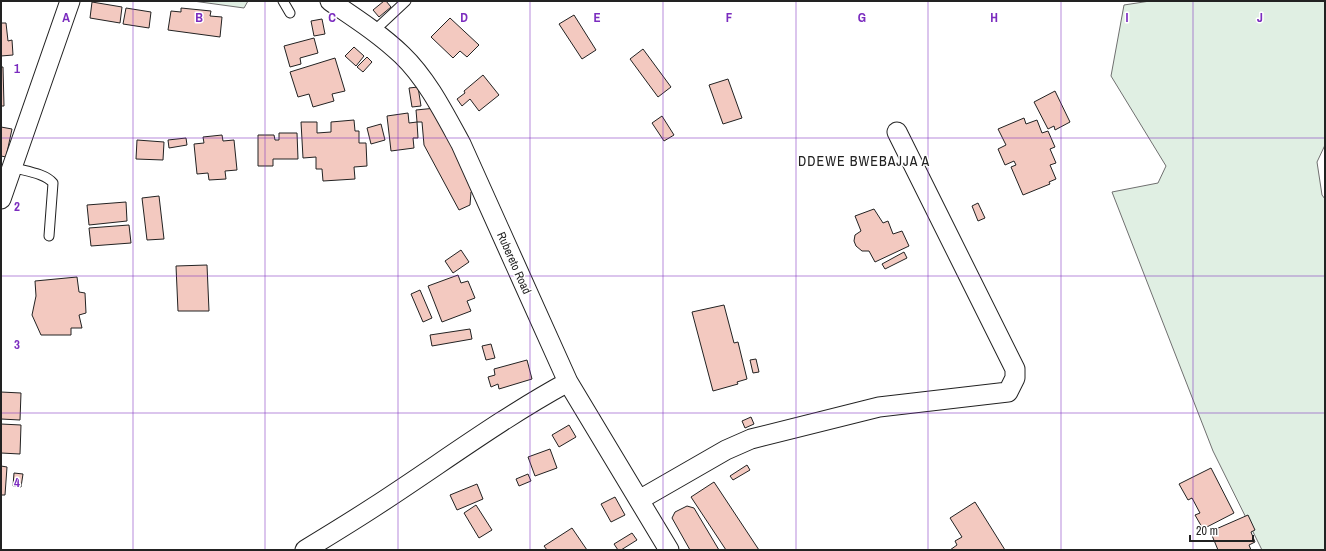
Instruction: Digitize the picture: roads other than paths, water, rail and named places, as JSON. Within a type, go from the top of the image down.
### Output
[{"type":"street","points":[[1,199],[70,1]]},
{"type":"street","name":"Rubereto Road","points":[[330,1],[374,31],[402,55],[421,78],[444,112],[461,144],[568,382],[669,550]]},
{"type":"street","points":[[639,500],[726,450],[751,439],[879,407],[1008,392],[1015,378],[1014,368],[897,132]]},
{"type":"street","points":[[305,550],[375,507],[499,423],[568,382]]},
{"type":"lane","points":[[282,1],[290,13]]},
{"type":"lane","points":[[374,31],[406,1]]},
{"type":"lane","points":[[12,167],[50,179],[53,183],[49,236]]},
{"type":"district","name":"DDEWE BWEBAJJA A","points":[[864,161]]}]
